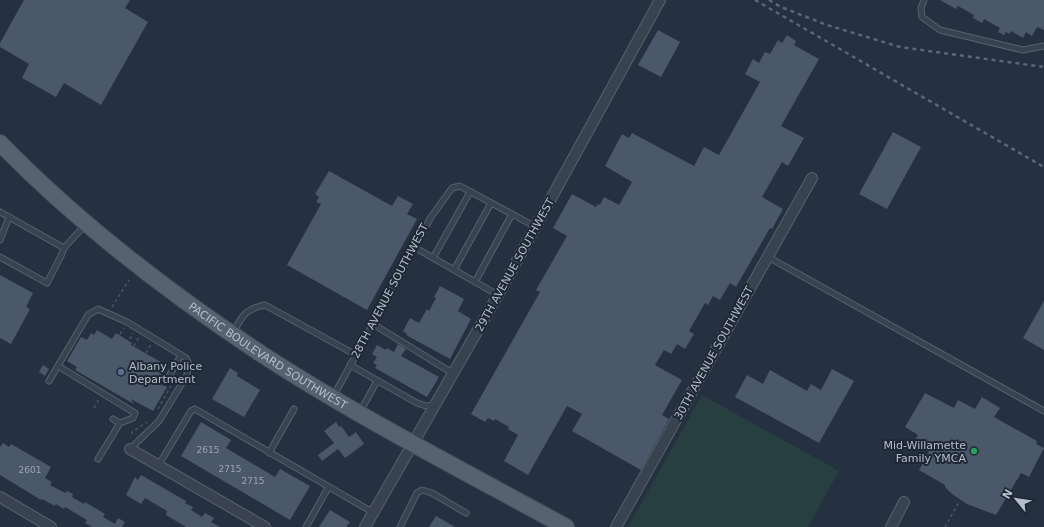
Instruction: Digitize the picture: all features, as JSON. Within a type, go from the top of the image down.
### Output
[{"type":"main road","name":"PACIFIC BOULEVARD SOUTHWEST","points":[[0,143],[26,170],[86,223],[163,284],[232,334],[263,355],[332,397],[414,444],[566,527]]},
{"type":"street","name":"29TH AVENUE SOUTHWEST","points":[[365,527],[454,374],[660,0]]},
{"type":"street","name":"30TH AVENUE SOUTHWEST","points":[[616,527],[812,178]]},
{"type":"street","points":[[130,449],[265,527]]},
{"type":"street","points":[[0,497],[51,527]]},
{"type":"street","points":[[891,527],[904,502]]},
{"type":"lane","points":[[924,0],[921,8],[922,17],[940,30],[1023,50],[1044,46]]},
{"type":"lane","name":"28TH AVENUE SOUTHWEST","points":[[332,397],[431,217],[452,188],[460,186],[470,192]]},
{"type":"lane","points":[[433,258],[470,192],[536,227]]},
{"type":"lane","points":[[454,270],[491,203]]},
{"type":"lane","points":[[0,212],[64,248]]},
{"type":"lane","points":[[475,282],[512,214]]},
{"type":"lane","points":[[0,240],[9,217]]},
{"type":"lane","points":[[0,256],[47,283],[64,248],[86,223]]},
{"type":"lane","points":[[414,247],[498,295]]},
{"type":"lane","points":[[768,257],[1044,411]]},
{"type":"lane","points":[[232,334],[244,314],[256,307],[265,305],[356,355]]},
{"type":"lane","points":[[49,381],[88,315],[92,311],[98,309],[118,317],[181,355],[190,364],[187,375],[159,421],[130,449]]},
{"type":"lane","points":[[372,324],[454,374]]},
{"type":"lane","points":[[167,380],[181,355]]},
{"type":"lane","points":[[350,365],[417,404],[426,406],[436,405]]},
{"type":"lane","points":[[58,366],[136,413],[133,418],[120,423],[98,459]]},
{"type":"lane","points":[[359,412],[377,381]]},
{"type":"lane","points":[[158,466],[191,411],[195,409],[328,488],[374,513]]},
{"type":"lane","points":[[269,453],[294,409]]},
{"type":"lane","points":[[113,419],[120,423]]},
{"type":"lane","points":[[306,527],[328,488]]},
{"type":"lane","points":[[400,527],[418,493],[422,490],[432,493],[466,514]]},
{"type":"path","points":[[111,309],[129,280]]},
{"type":"path","points":[[134,346],[142,332]]},
{"type":"path","points":[[146,353],[154,339]]},
{"type":"path","points":[[157,410],[171,385]]},
{"type":"path","points":[[94,408],[100,396]]},
{"type":"path","points":[[132,434],[132,432],[150,420]]},
{"type":"path","points":[[945,527],[959,502]]},
{"type":"green space","points":[[702,395],[839,471],[808,527],[628,527]]},
{"type":"building","points":[[24,0],[130,0],[125,8],[148,22],[101,105],[64,83],[56,97],[22,78],[29,64],[0,47],[0,43]]},
{"type":"building","points":[[940,0],[1044,0],[1044,30],[1037,27],[1032,36],[1026,32],[1023,38],[1011,31],[1010,34],[1006,32],[1004,35],[998,32],[1000,28],[984,19],[982,23],[973,18],[974,15],[958,6],[956,9]]},
{"type":"building","points":[[658,30],[680,42],[661,77],[638,65]]},
{"type":"building","points":[[787,35],[796,41],[794,45],[819,59],[781,126],[804,138],[788,166],[782,162],[762,197],[783,209],[772,229],[770,228],[736,287],[730,283],[720,300],[713,296],[708,305],[705,303],[689,331],[694,334],[685,349],[677,344],[671,354],[664,350],[655,365],[682,380],[662,415],[669,419],[641,470],[572,431],[582,414],[567,406],[528,475],[504,461],[518,435],[508,429],[509,427],[495,419],[494,421],[488,418],[485,422],[471,414],[540,292],[536,290],[567,236],[553,228],[572,194],[596,207],[598,204],[600,205],[604,197],[619,205],[632,182],[605,166],[622,134],[629,138],[632,133],[694,166],[704,147],[719,155],[760,82],[745,74],[753,59],[759,63],[765,52],[770,54],[778,40],[782,43]]},
{"type":"building","points":[[893,132],[921,147],[887,209],[859,194]]},
{"type":"building","points":[[329,171],[392,206],[398,196],[413,204],[407,214],[417,219],[367,310],[287,265],[321,204],[316,202],[319,197],[315,194]]},
{"type":"building","points":[[0,275],[33,293],[26,307],[30,309],[11,344],[0,338]]},
{"type":"building","points":[[440,286],[464,299],[458,311],[471,319],[450,359],[406,335],[407,334],[403,331],[410,318],[419,323],[427,309],[429,311]]},
{"type":"building","points":[[1044,301],[1044,350],[1023,338]]},
{"type":"building","name":"Albany Police Department","points":[[97,330],[112,339],[116,333],[132,343],[131,345],[166,365],[161,374],[165,376],[160,384],[167,387],[153,411],[131,399],[134,404],[75,370],[77,367],[67,361],[81,337],[87,340],[91,333],[94,335]]},
{"type":"building","points":[[398,344],[406,349],[401,356],[439,377],[427,397],[375,368],[377,365],[373,363],[377,357],[372,354],[377,345],[394,352]]},
{"type":"building","points":[[43,365],[49,369],[45,376],[39,372]]},
{"type":"building","points":[[230,368],[238,373],[237,376],[260,390],[244,417],[212,399]]},
{"type":"building","points":[[832,369],[854,381],[819,443],[735,397],[747,375],[763,384],[770,370],[807,391],[811,384],[821,390]]},
{"type":"building","points":[[925,393],[954,408],[958,400],[975,409],[982,397],[1000,408],[994,417],[1037,441],[1036,444],[1044,448],[1029,477],[1021,473],[996,515],[967,504],[952,494],[945,487],[945,485],[919,470],[929,452],[913,443],[918,435],[905,427]]},
{"type":"building","points":[[201,422],[231,440],[226,448],[275,477],[280,469],[310,486],[290,520],[181,456]]},
{"type":"building","points":[[336,422],[349,437],[356,432],[364,444],[345,458],[338,449],[322,461],[318,455],[334,443],[324,431]]},
{"type":"building","points":[[3,443],[9,447],[11,444],[51,467],[45,478],[52,482],[50,485],[65,493],[67,491],[73,494],[72,497],[84,504],[85,502],[105,514],[103,517],[115,524],[118,518],[125,522],[122,527],[92,527],[85,523],[87,520],[65,507],[64,509],[56,504],[55,506],[42,499],[41,500],[0,475],[0,447]]},
{"type":"building","points":[[141,475],[186,501],[185,503],[193,507],[191,510],[202,517],[205,513],[214,518],[211,522],[220,527],[186,527],[166,515],[167,511],[145,498],[141,504],[126,495],[135,477],[138,480]]},
{"type":"building","points":[[330,510],[350,522],[346,527],[319,527]]},
{"type":"building","points":[[436,516],[455,527],[429,527]]},
{"type":"railway","points":[[755,0],[1044,167]]},
{"type":"railway","points":[[769,0],[781,7],[827,25],[900,47],[1044,67]]},
{"type":"place","name":"Albany Police Department","points":[[121,372]]},
{"type":"place","name":"Mid-Willamette Family YMCA","points":[[974,451]]}]
